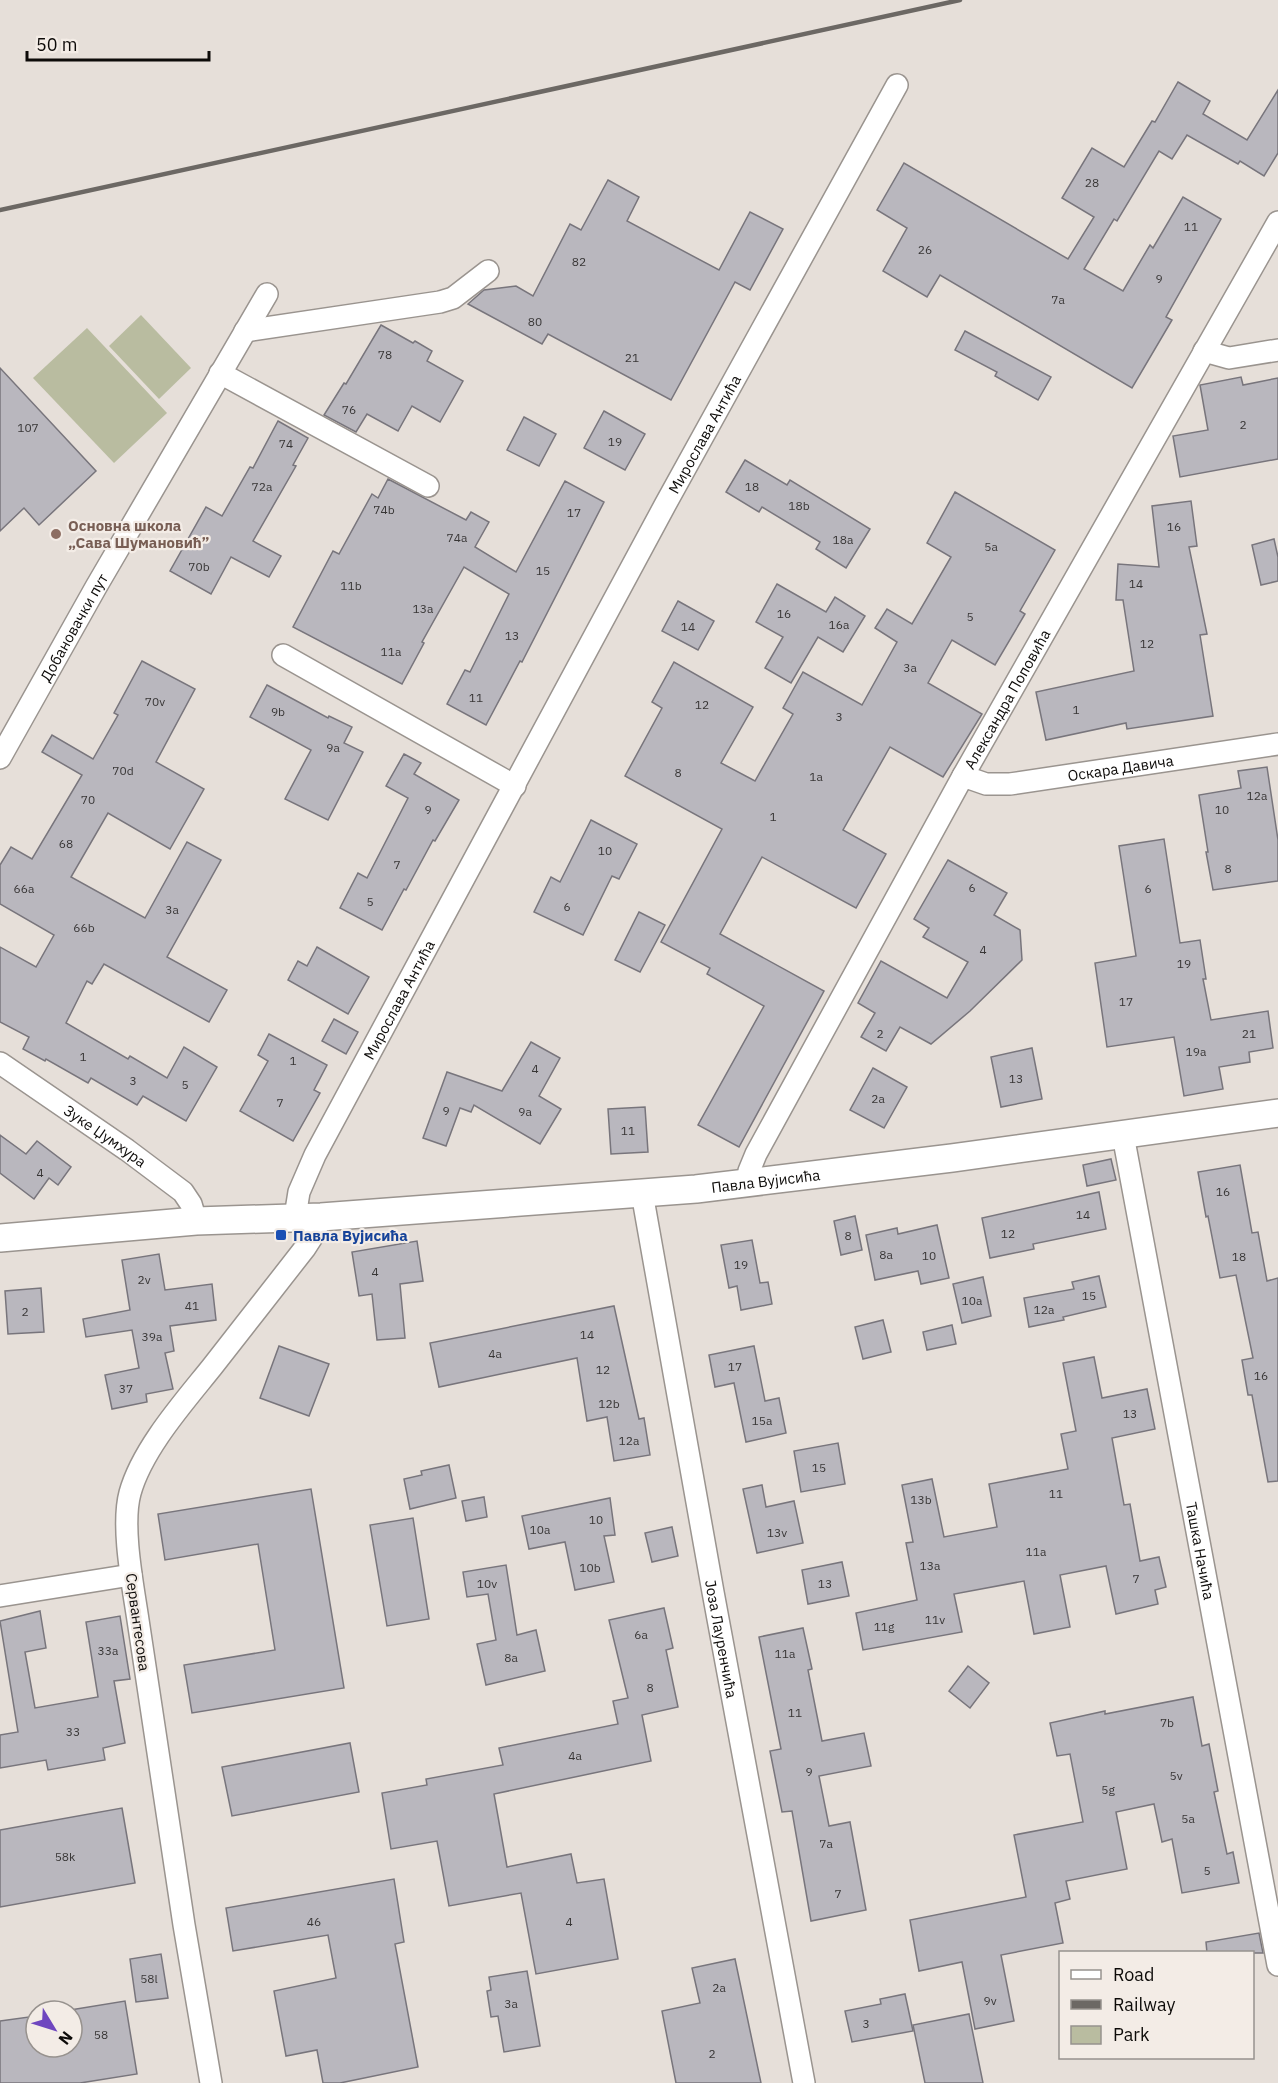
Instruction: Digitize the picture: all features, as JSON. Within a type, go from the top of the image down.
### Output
[{"type":"street","name":"Мирослава Антића","points":[[308,1217],[299,1192],[315,1155],[665,505],[897,85]]},
{"type":"street","name":"Александра Поповића","points":[[748,1182],[748,1172],[756,1154],[963,776],[1278,222]]},
{"type":"street","points":[[245,331],[440,302],[453,298],[488,271]]},
{"type":"street","name":"Добановачки пут","points":[[0,758],[96,587],[267,294]]},
{"type":"street","points":[[1204,351],[1229,358],[1278,350]]},
{"type":"street","points":[[220,373],[428,486]]},
{"type":"street","points":[[283,656],[515,786]]},
{"type":"street","name":"Оскара Давича","points":[[963,776],[986,784],[1010,784],[1278,744]]},
{"type":"street","name":"Зуке Џумхура","points":[[0,1063],[127,1150],[183,1192],[191,1204],[196,1221]]},
{"type":"street","name":"Павла Вујисића","points":[[0,1238],[196,1221],[308,1217],[642,1193],[952,1158],[1278,1113]]},
{"type":"street","name":"Ташка Начића","points":[[1123,1135],[1278,1965]]},
{"type":"street","name":"Јоза Лауренчића","points":[[642,1193],[804,2083]]},
{"type":"street","name":"Сервантесова","points":[[211,2083],[184,1925],[131,1575],[127,1514],[130,1492],[145,1461],[175,1414],[310,1241],[308,1217]]},
{"type":"street","points":[[0,1596],[131,1575]]},
{"type":"green space","points":[[141,315],[191,368],[159,399],[109,346]]},
{"type":"green space","points":[[87,328],[167,413],[114,463],[33,378]]},
{"type":"building","points":[[1178,82],[1210,101],[1203,114],[1247,140],[1278,90],[1278,153],[1264,176],[1240,161],[1238,164],[1187,135],[1172,159],[1159,151],[1117,221],[1114,219],[1084,269],[1123,291],[1150,245],[1153,248],[1183,197],[1221,219],[1166,317],[1172,320],[1132,388],[940,275],[927,297],[883,271],[907,228],[877,210],[904,163],[1068,259],[1094,217],[1062,198],[1092,148],[1124,167],[1152,121],[1155,122]]},
{"type":"building","points":[[608,180],[639,197],[627,221],[719,270],[750,212],[783,229],[750,290],[735,282],[671,400],[548,334],[542,344],[468,304],[484,290],[516,286],[533,296],[570,224],[581,230]]},
{"type":"building","points":[[381,325],[432,351],[427,361],[463,381],[440,422],[412,406],[398,431],[367,414],[356,432],[324,415],[344,383],[346,384]]},
{"type":"building","points":[[965,331],[1051,377],[1038,400],[995,376],[997,372],[955,350]]},
{"type":"building","points":[[0,368],[96,471],[39,525],[24,508],[0,531]]},
{"type":"building","points":[[1241,377],[1243,385],[1278,378],[1278,459],[1180,477],[1173,436],[1208,430],[1200,385]]},
{"type":"building","points":[[604,411],[645,434],[625,470],[584,448]]},
{"type":"building","points":[[524,417],[556,434],[539,466],[507,450]]},
{"type":"building","points":[[278,421],[308,438],[293,465],[296,466],[253,541],[281,556],[269,577],[231,557],[211,594],[170,571],[206,507],[222,516],[250,467],[253,468]]},
{"type":"building","points":[[745,460],[787,485],[790,480],[870,529],[846,568],[816,549],[820,542],[762,507],[759,512],[726,492]]},
{"type":"building","points":[[388,479],[466,520],[471,512],[489,522],[475,547],[516,572],[565,481],[604,502],[522,662],[520,661],[486,725],[447,704],[465,670],[470,672],[509,594],[464,567],[422,642],[424,643],[402,684],[293,627],[333,551],[339,554],[372,494],[378,498]]},
{"type":"building","points":[[955,492],[1055,550],[1020,611],[1025,614],[995,665],[952,640],[928,683],[982,714],[943,777],[890,747],[843,830],[886,854],[856,908],[762,857],[720,934],[824,991],[739,1147],[698,1125],[764,1006],[707,974],[710,968],[661,942],[722,829],[625,776],[662,708],[652,702],[674,662],[753,707],[721,763],[755,781],[793,714],[783,708],[803,672],[862,705],[897,642],[875,628],[887,609],[912,624],[951,557],[927,543]]},
{"type":"building","points":[[1191,501],[1197,546],[1189,547],[1207,634],[1200,635],[1213,716],[1127,729],[1126,723],[1046,740],[1036,692],[1134,671],[1123,600],[1116,600],[1118,564],[1159,567],[1152,506]]},
{"type":"building","points":[[1274,539],[1278,557],[1278,581],[1261,585],[1252,545]]},
{"type":"building","points":[[777,584],[826,612],[835,597],[865,616],[843,652],[818,637],[791,683],[765,668],[783,637],[756,622]]},
{"type":"building","points":[[678,601],[714,621],[698,650],[662,631]]},
{"type":"building","points":[[142,661],[195,689],[156,762],[204,789],[170,849],[108,813],[71,877],[145,918],[187,842],[221,860],[167,957],[227,990],[209,1022],[104,964],[92,984],[87,981],[66,1023],[128,1059],[130,1056],[167,1078],[184,1047],[217,1067],[186,1121],[143,1096],[137,1105],[91,1078],[88,1083],[46,1059],[45,1061],[23,1049],[29,1037],[0,1022],[0,947],[36,967],[54,935],[0,904],[0,865],[11,847],[32,859],[82,775],[42,752],[52,735],[93,759],[118,715],[114,713]]},
{"type":"building","points":[[267,685],[328,718],[329,716],[352,727],[344,743],[363,752],[328,820],[285,799],[311,750],[250,717]]},
{"type":"building","points":[[404,754],[421,763],[414,774],[459,800],[435,841],[433,840],[382,930],[340,908],[358,873],[367,878],[408,798],[386,786]]},
{"type":"building","points":[[1267,767],[1278,840],[1278,881],[1213,890],[1199,795],[1241,788],[1238,771]]},
{"type":"building","points":[[591,820],[637,844],[619,879],[612,876],[583,935],[534,912],[551,877],[560,882]]},
{"type":"building","points":[[1164,839],[1180,943],[1200,940],[1206,979],[1203,979],[1211,1020],[1268,1011],[1273,1048],[1249,1052],[1250,1062],[1219,1067],[1223,1089],[1184,1096],[1174,1037],[1107,1047],[1095,963],[1136,956],[1119,846]]},
{"type":"building","points":[[948,860],[1007,893],[994,915],[1020,930],[1022,960],[970,1011],[931,1044],[900,1027],[886,1051],[861,1037],[875,1013],[858,1003],[881,961],[947,998],[968,962],[923,937],[929,928],[914,919]]},
{"type":"building","points":[[639,912],[665,925],[640,972],[615,960]]},
{"type":"building","points":[[317,947],[369,977],[348,1014],[288,980],[298,961],[307,966]]},
{"type":"building","points":[[334,1019],[358,1032],[346,1054],[322,1041]]},
{"type":"building","points":[[269,1034],[327,1065],[314,1090],[320,1093],[293,1141],[240,1111],[268,1061],[258,1055]]},
{"type":"building","points":[[531,1042],[560,1058],[539,1096],[561,1109],[540,1144],[474,1105],[471,1112],[460,1108],[446,1146],[423,1138],[447,1072],[502,1091]]},
{"type":"building","points":[[1032,1048],[1042,1099],[1001,1107],[991,1057]]},
{"type":"building","points":[[873,1068],[907,1087],[884,1128],[850,1110]]},
{"type":"building","points":[[645,1107],[648,1152],[611,1154],[608,1109]]},
{"type":"building","points":[[0,1135],[26,1154],[37,1141],[71,1167],[58,1185],[49,1178],[34,1199],[0,1173]]},
{"type":"building","points":[[1111,1159],[1116,1180],[1087,1186],[1083,1165]]},
{"type":"building","points":[[1240,1165],[1252,1233],[1258,1232],[1267,1281],[1278,1278],[1278,1481],[1268,1482],[1252,1395],[1248,1395],[1242,1360],[1253,1358],[1236,1275],[1220,1278],[1198,1172]]},
{"type":"building","points":[[1099,1192],[1106,1229],[1033,1244],[1034,1249],[990,1258],[982,1218]]},
{"type":"building","points":[[855,1216],[862,1250],[841,1255],[834,1221]]},
{"type":"building","points":[[937,1225],[949,1278],[921,1284],[918,1271],[875,1280],[866,1235],[897,1228],[898,1234]]},
{"type":"building","points":[[752,1240],[760,1283],[768,1282],[772,1304],[741,1310],[737,1286],[729,1288],[721,1245]]},
{"type":"building","points":[[417,1241],[423,1281],[400,1284],[405,1338],[377,1340],[372,1294],[359,1296],[352,1252]]},
{"type":"building","points":[[159,1254],[165,1290],[212,1284],[216,1320],[170,1326],[174,1351],[165,1353],[173,1389],[146,1394],[147,1402],[112,1409],[105,1375],[139,1368],[132,1330],[86,1337],[83,1319],[130,1310],[122,1260]]},
{"type":"building","points":[[1099,1276],[1106,1307],[1063,1317],[1064,1320],[1029,1327],[1024,1298],[1074,1289],[1072,1282]]},
{"type":"building","points":[[983,1277],[991,1316],[962,1323],[953,1284]]},
{"type":"building","points":[[41,1288],[44,1332],[8,1334],[5,1291]]},
{"type":"building","points":[[614,1306],[639,1419],[644,1418],[650,1455],[614,1461],[607,1417],[587,1421],[577,1358],[439,1387],[430,1343]]},
{"type":"building","points":[[883,1320],[891,1352],[863,1359],[855,1327]]},
{"type":"building","points":[[952,1325],[956,1344],[927,1350],[923,1332]]},
{"type":"building","points":[[279,1346],[329,1364],[309,1416],[260,1398]]},
{"type":"building","points":[[754,1346],[765,1401],[779,1398],[786,1433],[746,1442],[734,1383],[715,1387],[709,1355]]},
{"type":"building","points":[[1094,1357],[1102,1398],[1147,1389],[1155,1429],[1112,1438],[1124,1505],[1130,1504],[1140,1561],[1159,1557],[1166,1587],[1155,1590],[1158,1604],[1116,1614],[1106,1566],[1060,1575],[1070,1627],[1034,1634],[1024,1581],[954,1594],[962,1632],[863,1650],[856,1613],[917,1600],[906,1543],[913,1542],[902,1485],[932,1479],[944,1537],[997,1527],[989,1484],[1068,1469],[1061,1434],[1076,1431],[1063,1363]]},
{"type":"building","points":[[838,1443],[845,1484],[801,1492],[794,1451]]},
{"type":"building","points":[[449,1465],[456,1498],[410,1509],[404,1479],[422,1475],[421,1471]]},
{"type":"building","points":[[762,1485],[766,1507],[794,1501],[803,1543],[757,1553],[743,1489]]},
{"type":"building","points":[[311,1489],[344,1688],[192,1713],[184,1665],[275,1650],[258,1544],[165,1560],[158,1514]]},
{"type":"building","points":[[484,1497],[487,1517],[466,1521],[462,1501]]},
{"type":"building","points":[[610,1498],[615,1535],[604,1536],[614,1582],[575,1590],[565,1542],[529,1549],[522,1516]]},
{"type":"building","points":[[413,1518],[429,1619],[387,1626],[370,1525]]},
{"type":"building","points":[[672,1527],[678,1556],[652,1562],[645,1533]]},
{"type":"building","points":[[842,1562],[849,1596],[808,1604],[802,1570]]},
{"type":"building","points":[[506,1565],[517,1635],[536,1630],[545,1671],[486,1685],[477,1644],[496,1640],[488,1594],[467,1597],[463,1572]]},
{"type":"building","points":[[664,1608],[673,1648],[666,1650],[678,1707],[642,1715],[651,1761],[494,1794],[507,1867],[571,1854],[577,1883],[604,1879],[618,1959],[536,1974],[521,1893],[449,1906],[437,1841],[391,1849],[382,1793],[427,1785],[426,1779],[503,1765],[499,1748],[618,1724],[613,1701],[628,1698],[609,1620]]},
{"type":"building","points":[[40,1611],[46,1648],[25,1652],[35,1708],[98,1697],[86,1622],[120,1616],[130,1679],[114,1681],[125,1743],[103,1748],[105,1760],[48,1770],[46,1760],[0,1768],[0,1735],[18,1732],[0,1621]]},
{"type":"building","points":[[803,1628],[812,1669],[808,1670],[822,1741],[864,1733],[871,1766],[819,1776],[829,1826],[850,1822],[866,1910],[811,1921],[792,1811],[782,1812],[770,1751],[781,1749],[759,1637]]},
{"type":"building","points":[[968,1666],[989,1683],[970,1708],[949,1691]]},
{"type":"building","points":[[1193,1697],[1202,1746],[1209,1744],[1218,1791],[1214,1792],[1227,1854],[1233,1852],[1239,1883],[1182,1893],[1172,1839],[1162,1842],[1154,1804],[1116,1812],[1127,1869],[1066,1881],[1070,1899],[1055,1903],[1063,1943],[1001,1955],[1014,2021],[975,2029],[962,1962],[919,1971],[910,1920],[1026,1897],[1014,1835],[1083,1822],[1070,1754],[1057,1756],[1050,1723],[1105,1711],[1105,1714]]},
{"type":"building","points":[[350,1743],[359,1792],[232,1816],[222,1767]]},
{"type":"building","points":[[122,1808],[135,1883],[0,1907],[0,1830]]},
{"type":"building","points":[[394,1879],[404,1942],[395,1944],[418,2067],[340,2083],[323,2083],[317,2050],[286,2056],[274,1991],[336,1978],[328,1935],[233,1951],[226,1908]]},
{"type":"building","points":[[1259,1933],[1263,1953],[1207,1951],[1206,1942]]},
{"type":"building","points":[[161,1954],[168,1998],[136,2002],[130,1959]]},
{"type":"building","points":[[735,1959],[761,2083],[676,2083],[662,2011],[700,2003],[692,1968]]},
{"type":"building","points":[[527,1971],[540,2046],[504,2052],[498,2016],[491,2017],[487,1991],[491,1990],[489,1977]]},
{"type":"building","points":[[905,1994],[913,2031],[852,2042],[845,2011],[881,2004],[880,1999]]},
{"type":"building","points":[[125,2001],[137,2074],[80,2083],[0,2083],[0,2021],[24,2018],[24,2059],[84,2059],[84,2008]]},
{"type":"building","points":[[969,2014],[983,2083],[925,2083],[913,2025]]},
{"type":"railway","points":[[0,210],[960,0]]},
{"type":"place","name":"Основна школа „Сава Шумановић”","points":[[56,534]]},
{"type":"place","name":"Павла Вујисића","points":[[281,1235]]}]
